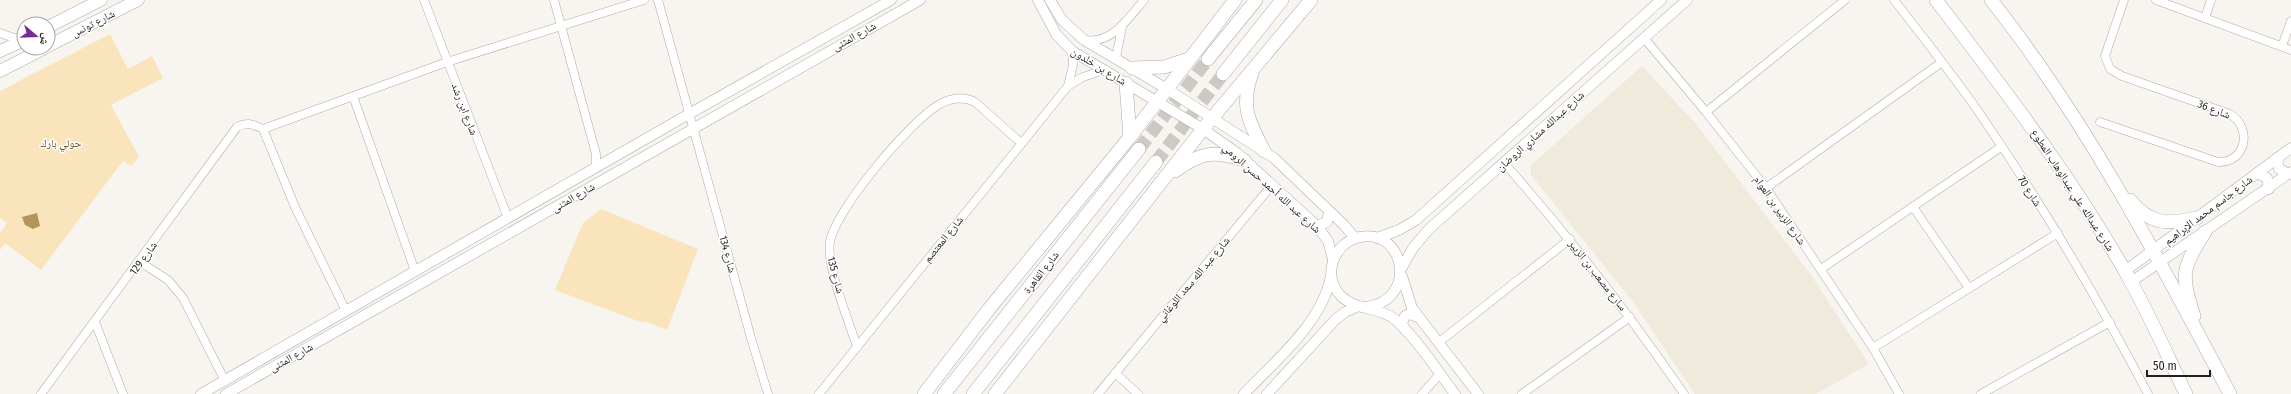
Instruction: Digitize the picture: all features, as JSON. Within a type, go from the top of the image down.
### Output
[{"type":"main road","name":"شارع تونس","points":[[56,23],[101,0]]},
{"type":"main road","name":"شارع تونس","points":[[56,42],[138,0]]},
{"type":"main road","points":[[924,394],[989,309],[1130,137],[1235,0]]},
{"type":"main road","points":[[1208,59],[1256,0]]},
{"type":"main road","points":[[1223,74],[1282,0]]},
{"type":"main road","points":[[995,394],[1203,129],[1310,0]]},
{"type":"main road","name":"شارع عبدالله علي عبدالوهاب المطوع","points":[[1936,0],[2017,106],[2070,183],[2128,277],[2186,394]]},
{"type":"main road","points":[[1991,0],[2034,58],[2116,184],[2230,394]]},
{"type":"main road","points":[[0,51],[16,43]]},
{"type":"main road","points":[[0,71],[29,56]]},
{"type":"main road","points":[[1132,68],[1164,67],[1190,60]]},
{"type":"main road","points":[[1253,70],[1248,87],[1245,109],[1252,128],[1264,151]]},
{"type":"main road","points":[[1126,83],[1130,137]]},
{"type":"main road","name":"شارع القاهرة","points":[[944,394],[1139,150]]},
{"type":"main road","points":[[1164,180],[1187,163],[1202,155],[1225,154],[1244,160]]},
{"type":"main road","name":"شارع القاهرة","points":[[973,394],[1156,162]]},
{"type":"main road","points":[[2116,184],[2139,210],[2154,220],[2169,223],[2197,218]]},
{"type":"main road","points":[[2201,339],[2184,285],[2184,275],[2187,260],[2205,232]]},
{"type":"street","name":"شارع ابن رشد","points":[[424,0],[508,218]]},
{"type":"street","points":[[554,0],[596,154],[596,167]]},
{"type":"street","points":[[346,311],[295,207],[263,129],[447,62],[644,0]]},
{"type":"street","name":"شارع 134","points":[[658,0],[750,338],[768,394]]},
{"type":"street","name":"شارع المثنى","points":[[201,394],[689,114],[878,3],[891,0]]},
{"type":"street","name":"شارع المثنى","points":[[226,394],[453,267],[692,127],[920,0]]},
{"type":"street","name":"شارع بن خلدون","points":[[1038,0],[1056,34],[1072,52],[1157,101]]},
{"type":"street","name":"شارع بن خلدون","points":[[1050,0],[1056,13],[1084,40],[1167,88]]},
{"type":"street","points":[[1084,40],[1102,39],[1113,34],[1122,26],[1144,0]]},
{"type":"street","name":"شارع عبدالله مشاري الروضان","points":[[1377,238],[1399,230],[1420,216],[1661,0]]},
{"type":"street","name":"شارع عبدالله مشاري الروضان","points":[[1401,271],[1413,248],[1428,230],[1687,0]]},
{"type":"street","points":[[1706,112],[1844,0]]},
{"type":"street","name":"شارع 70","points":[[1894,0],[1942,62],[2002,147],[2058,233],[2110,322],[2148,394]]},
{"type":"street","name":"شارع 36","points":[[2100,122],[2218,162],[2224,162],[2234,157],[2241,148],[2244,138],[2243,128],[2240,122],[2230,114],[2122,76],[2110,69],[2105,56],[2124,0]]},
{"type":"street","points":[[2156,0],[2291,50]]},
{"type":"street","points":[[2205,18],[2211,0]]},
{"type":"street","points":[[2282,46],[2291,21]]},
{"type":"street","points":[[1116,58],[1122,26]]},
{"type":"street","points":[[0,33],[16,38]]},
{"type":"street","name":"شارع الزبير بن العوام","points":[[1644,38],[1706,112],[1766,188],[1873,348],[1899,394]]},
{"type":"street","name":"شارع المعتصم","points":[[1068,86],[1072,72],[1072,52]]},
{"type":"street","points":[[1766,188],[1942,62]]},
{"type":"street","name":"شارع المعتصم","points":[[819,394],[1020,142],[1068,86],[1083,76],[1104,70]]},
{"type":"street","name":"شارع عبد الله أحمد حسن الرومي","points":[[1167,88],[1212,119],[1264,151],[1330,212],[1355,238]]},
{"type":"street","points":[[353,96],[415,271]]},
{"type":"street","name":"شارع 135","points":[[857,347],[832,266],[830,243],[840,218],[891,148],[936,107],[947,101],[961,98],[979,105],[1020,142]]},
{"type":"street","name":"شارع عبد الله أحمد حسن الرومي","points":[[1157,101],[1203,129],[1244,160],[1318,226],[1328,241],[1333,259]]},
{"type":"street","points":[[1550,101],[1549,111],[1554,115],[1560,113]]},
{"type":"street","name":"شارع 129","points":[[41,394],[140,262],[237,127],[252,123],[263,129]]},
{"type":"street","points":[[1821,269],[2002,147]]},
{"type":"street","name":"شارع جاسم محمد الإبراهيم","points":[[2128,277],[2155,257],[2197,218],[2291,148]]},
{"type":"street","points":[[2277,158],[2279,169],[2290,173]]},
{"type":"street","name":"سارع مصعب بن الزبير","points":[[1504,162],[1570,239],[1630,317],[1684,394]]},
{"type":"street","points":[[2257,173],[2267,178],[2268,189]]},
{"type":"street","name":"شارع جاسم محمد الإبراهيم","points":[[2155,257],[2205,232],[2290,173]]},
{"type":"street","name":"شارع عبد الله سعد اللوغاني","points":[[1098,394],[1272,185]]},
{"type":"street","points":[[1914,207],[1969,288]]},
{"type":"street","points":[[1318,226],[1327,222],[1330,212]]},
{"type":"street","points":[[1420,216],[1418,226],[1428,230]]},
{"type":"street","points":[[1873,348],[2058,233]]},
{"type":"street","points":[[1247,393],[1312,320],[1324,299],[1331,274],[1333,259],[1342,246],[1355,238],[1362,236],[1377,238],[1394,250],[1407,297],[1418,317],[1478,394]]},
{"type":"street","points":[[1438,343],[1570,239]]},
{"type":"street","points":[[140,262],[168,280],[183,298],[225,381]]},
{"type":"street","points":[[1267,394],[1324,330],[1345,312],[1363,306],[1374,306],[1388,299],[1397,288],[1401,271]]},
{"type":"street","points":[[1331,274],[1340,295],[1345,300],[1389,316],[1405,330],[1455,394]]},
{"type":"street","points":[[1405,330],[1402,323],[1405,316],[1409,314],[1418,317]]},
{"type":"street","points":[[1522,394],[1630,317]]},
{"type":"street","points":[[1312,320],[1322,322],[1324,330]]},
{"type":"street","points":[[95,322],[122,394]]},
{"type":"street","points":[[1981,394],[2110,322]]},
{"type":"street","points":[[1115,373],[1138,394]]},
{"type":"street","points":[[1422,394],[1440,374]]},
{"type":"shaded area","points":[[1642,66],[1697,125],[1811,275],[1869,364],[1816,394],[1695,394],[1633,302],[1531,175],[1531,165]]},
{"type":"shaded area","points":[[37,213],[40,226],[33,229],[25,225],[22,217]]},
{"type":"green space","name":"حولي بارك","points":[[110,34],[128,69],[152,56],[163,78],[111,105],[139,157],[131,166],[123,161],[41,270],[5,243],[0,250],[0,233],[7,223],[0,218],[0,91]]},
{"type":"green space","points":[[601,209],[698,249],[667,330],[644,321],[643,323],[555,290],[583,223]]},
{"type":"tunnel","points":[[1139,149],[1208,59]]},
{"type":"tunnel","points":[[1156,162],[1223,74]]}]
